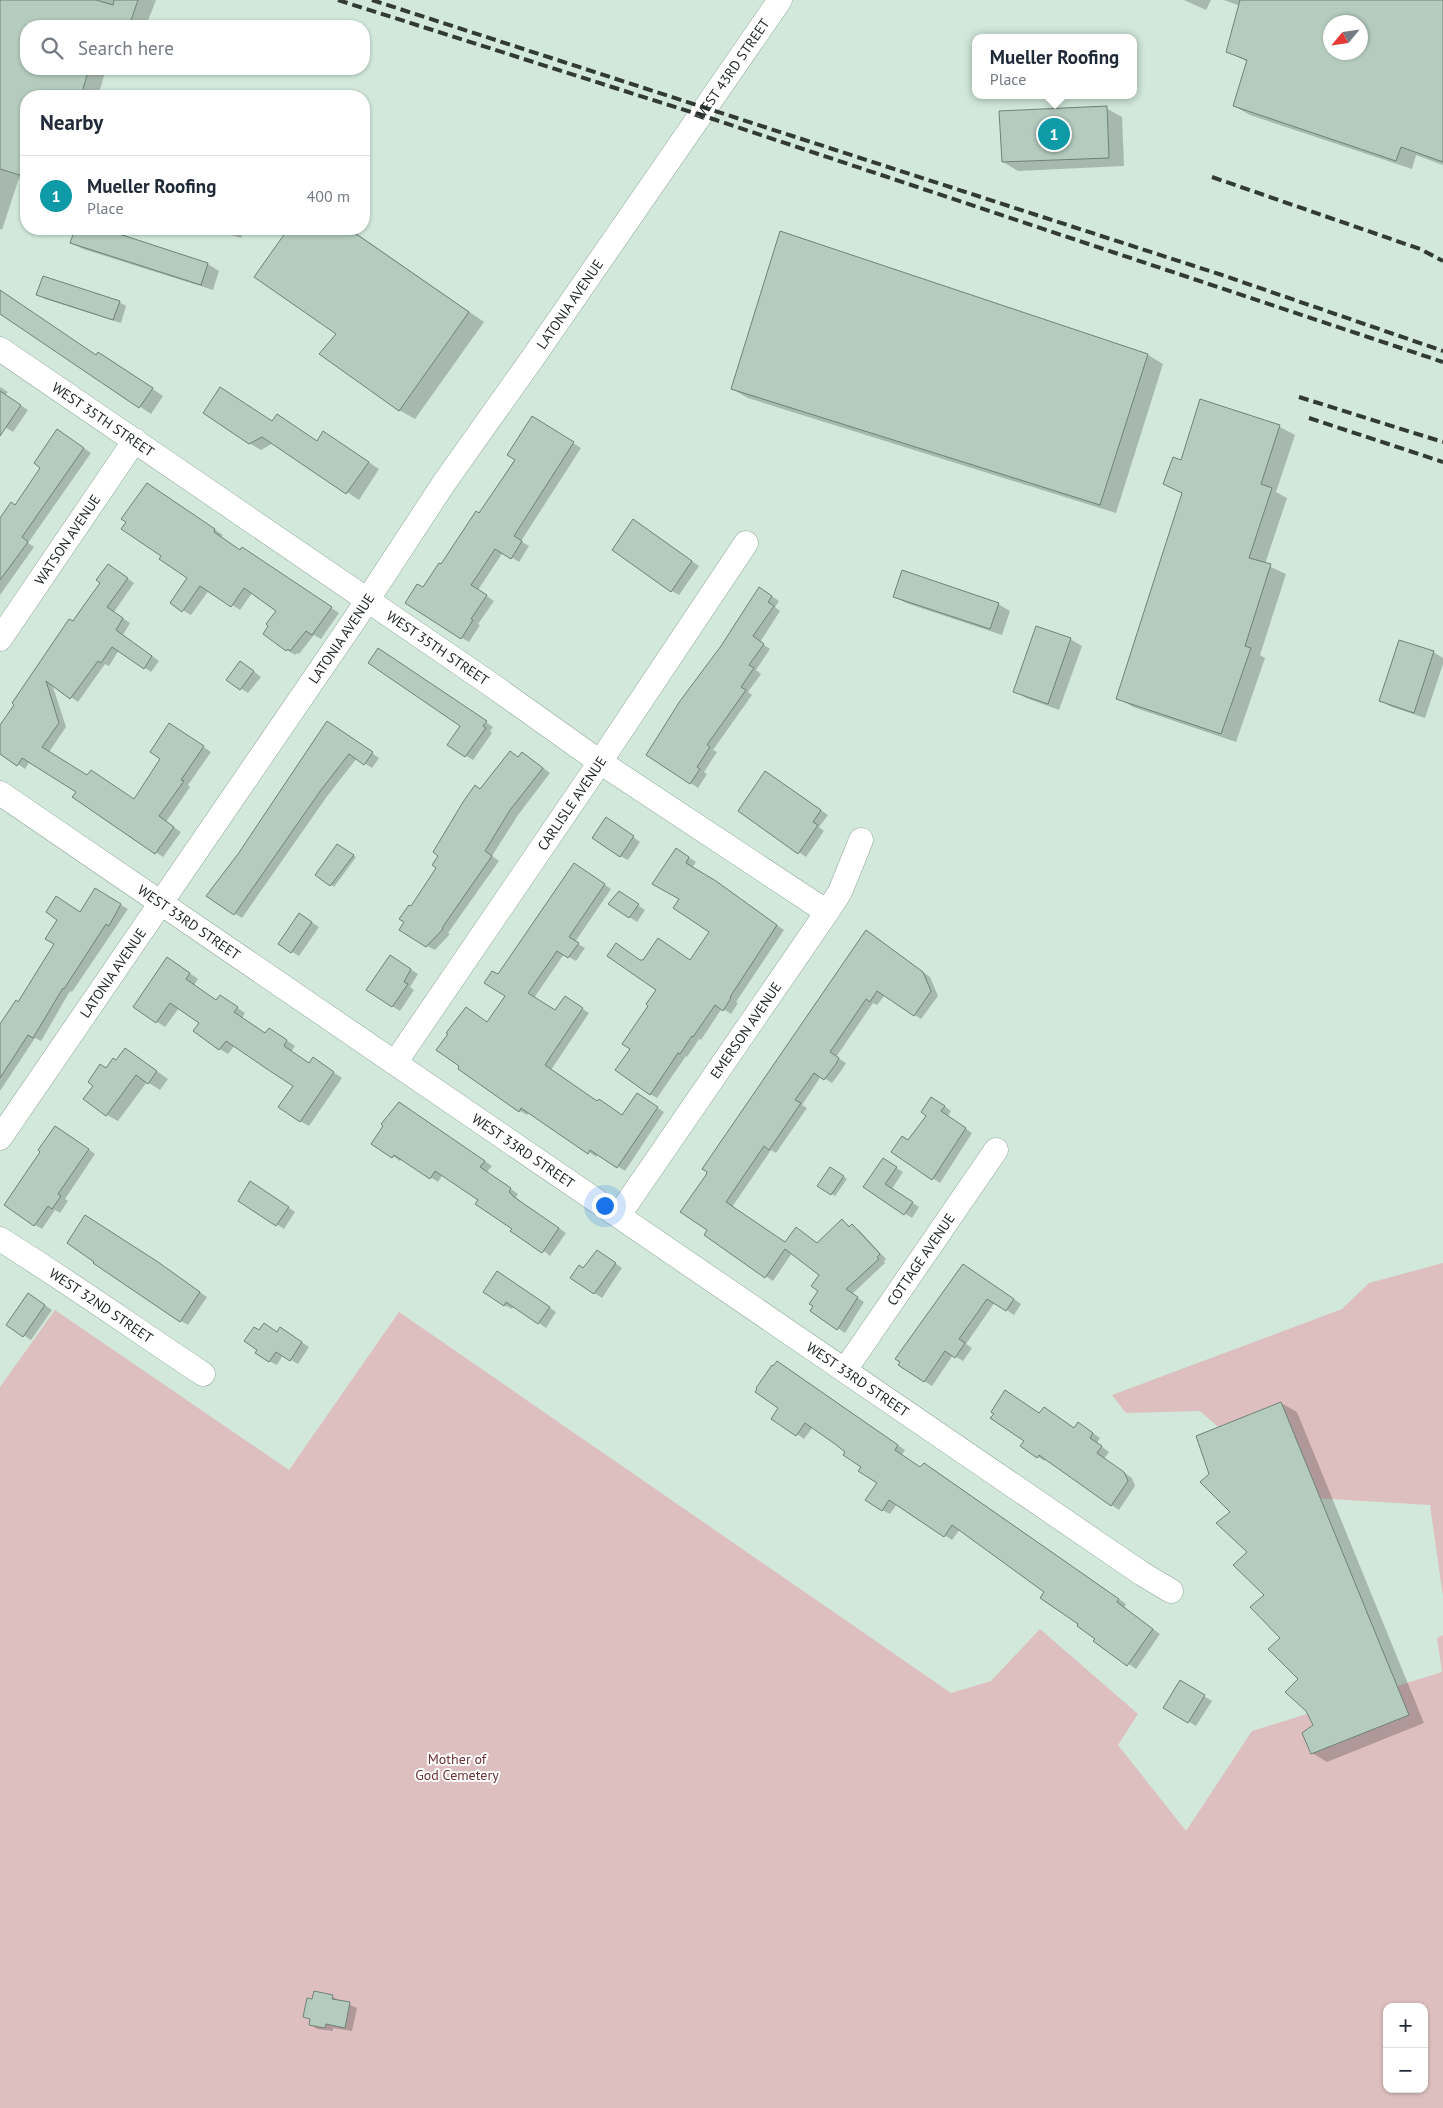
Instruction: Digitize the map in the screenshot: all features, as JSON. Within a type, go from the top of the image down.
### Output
[{"type":"street","name":"WEST 43RD STREET","points":[[684,140],[780,0]]},
{"type":"street","name":"LATONIA AVENUE","points":[[0,1138],[368,600],[444,484],[684,140]]},
{"type":"street","name":"WEST 35TH STREET","points":[[0,349],[368,600],[600,762],[827,912]]},
{"type":"street","name":"WATSON AVENUE","points":[[0,639],[134,440]]},
{"type":"street","name":"CARLISLE AVENUE","points":[[395,1063],[600,762],[746,543]]},
{"type":"street","name":"WEST 33RD STREET","points":[[0,793],[619,1214],[1141,1573],[1171,1590]]},
{"type":"street","name":"EMERSON AVENUE","points":[[619,1214],[840,892],[861,840]]},
{"type":"street","name":"COTTAGE AVENUE","points":[[845,1370],[996,1150]]},
{"type":"street","name":"WEST 32ND STREET","points":[[0,1239],[203,1374]]},
{"type":"green space","points":[[1443,1263],[1443,1597],[1430,1505],[1297,1497],[1200,1411],[1126,1413],[1112,1395],[1342,1309],[1369,1283]]},
{"type":"green space","name":"Mother of God Cemetery","points":[[55,1310],[289,1470],[399,1312],[951,1693],[991,1681],[1040,1629],[1138,1714],[1118,1745],[1186,1831],[1252,1731],[1442,1672],[1437,1638],[1443,1635],[1443,2108],[0,2108],[0,1387]]},
{"type":"building","points":[[0,0],[96,0],[113,5],[114,0],[138,0],[131,20],[20,20],[20,75],[87,75],[83,90],[20,90],[20,175],[0,169]]},
{"type":"building","points":[[1240,0],[1443,0],[1443,162],[1401,147],[1396,161],[1233,106],[1247,60],[1226,52]]},
{"type":"building","points":[[1107,106],[1109,158],[1002,162],[999,111]]},
{"type":"building","points":[[780,231],[1148,354],[1100,505],[731,389]]},
{"type":"building","points":[[73,235],[122,235],[208,263],[201,285],[70,243]]},
{"type":"building","points":[[284,235],[358,235],[469,312],[399,411],[319,354],[336,334],[254,277]]},
{"type":"building","points":[[43,276],[120,301],[113,320],[36,295]]},
{"type":"building","points":[[0,290],[96,355],[98,352],[153,388],[139,408],[0,314]]},
{"type":"building","points":[[220,387],[272,421],[277,414],[317,441],[323,431],[369,462],[346,494],[262,437],[249,444],[203,413]]},
{"type":"building","points":[[0,391],[21,405],[0,436]]},
{"type":"building","points":[[1200,399],[1280,425],[1261,484],[1272,488],[1249,558],[1271,564],[1245,646],[1251,648],[1221,734],[1116,699],[1182,493],[1163,484],[1173,457],[1181,460]]},
{"type":"building","points":[[532,416],[574,442],[514,536],[522,541],[511,559],[495,549],[471,585],[487,595],[471,619],[473,620],[461,639],[405,603],[417,584],[423,587],[439,563],[441,564],[476,511],[479,513],[515,460],[507,455]]},
{"type":"building","points":[[57,429],[84,448],[22,537],[28,542],[0,580],[0,518],[11,502],[15,505],[40,468],[34,463]]},
{"type":"building","points":[[147,483],[215,529],[214,532],[240,550],[242,547],[332,607],[312,635],[306,631],[290,651],[288,649],[286,651],[263,634],[268,626],[266,624],[276,611],[244,588],[231,607],[200,586],[182,612],[170,603],[187,578],[159,559],[161,556],[121,529],[126,522],[121,519]]},
{"type":"building","points":[[633,519],[692,561],[671,592],[612,550]]},
{"type":"building","points":[[108,564],[128,578],[107,607],[123,618],[116,630],[152,656],[144,669],[112,647],[101,663],[98,661],[70,699],[46,681],[59,723],[42,747],[87,775],[91,770],[134,799],[160,759],[150,752],[169,723],[204,746],[181,780],[184,781],[159,816],[174,827],[155,854],[72,797],[76,792],[22,758],[17,766],[0,754],[0,725],[14,705],[12,703],[69,619],[73,621],[100,583],[96,580]]},
{"type":"building","points":[[902,570],[999,603],[990,629],[893,597]]},
{"type":"building","points":[[759,587],[772,596],[768,602],[774,606],[753,636],[764,644],[749,665],[754,668],[741,687],[746,690],[707,745],[710,747],[697,767],[700,769],[690,784],[646,755],[680,701],[721,646]]},
{"type":"building","points":[[1036,626],[1071,638],[1048,704],[1013,692]]},
{"type":"building","points":[[1399,640],[1434,651],[1414,713],[1379,701]]},
{"type":"building","points":[[378,648],[487,721],[483,726],[486,728],[465,757],[447,745],[460,726],[368,663]]},
{"type":"building","points":[[240,661],[254,671],[240,690],[226,680]]},
{"type":"building","points":[[327,721],[373,752],[364,765],[349,754],[321,790],[234,915],[206,896],[238,854]]},
{"type":"building","points":[[510,751],[518,757],[522,752],[543,768],[510,810],[485,851],[492,856],[443,929],[426,947],[399,930],[404,922],[399,919],[409,905],[411,906],[436,868],[432,865],[438,856],[433,852],[463,802],[475,785],[480,789]]},
{"type":"building","points":[[765,771],[821,810],[813,822],[818,825],[798,854],[738,811]]},
{"type":"building","points":[[606,817],[634,836],[620,857],[592,838]]},
{"type":"building","points":[[337,844],[354,855],[330,886],[315,875]]},
{"type":"building","points":[[676,848],[689,857],[686,863],[716,881],[777,925],[730,997],[723,1011],[715,1005],[680,1054],[678,1053],[650,1095],[615,1070],[630,1049],[622,1044],[648,1006],[646,1004],[656,990],[607,956],[616,943],[640,960],[643,960],[658,938],[690,960],[709,932],[673,908],[679,899],[652,884]]},
{"type":"building","points":[[574,863],[605,884],[569,937],[579,943],[568,958],[557,951],[528,993],[555,1010],[565,996],[583,1008],[545,1065],[597,1101],[599,1099],[622,1115],[637,1093],[658,1107],[617,1168],[590,1150],[588,1154],[521,1108],[519,1112],[458,1069],[459,1066],[436,1050],[448,1034],[446,1033],[466,1007],[487,1022],[505,996],[484,983],[492,971],[498,974]]},
{"type":"building","points":[[95,888],[121,904],[109,926],[106,924],[63,988],[33,1038],[28,1035],[0,1078],[0,1024],[16,1000],[18,1002],[54,944],[45,939],[57,920],[46,912],[56,896],[80,912]]},
{"type":"building","points":[[619,891],[639,904],[629,918],[608,904]]},
{"type":"building","points":[[299,913],[312,922],[291,953],[278,944]]},
{"type":"building","points":[[866,930],[923,972],[931,991],[914,1016],[877,991],[870,1002],[866,999],[830,1052],[839,1058],[836,1064],[824,1080],[814,1073],[795,1100],[801,1103],[769,1150],[764,1146],[726,1202],[785,1242],[796,1227],[817,1243],[842,1219],[849,1227],[852,1224],[880,1254],[877,1257],[879,1259],[846,1289],[858,1297],[837,1330],[810,1311],[813,1306],[809,1304],[818,1291],[811,1286],[819,1275],[785,1249],[765,1278],[704,1235],[707,1230],[680,1212],[706,1175],[707,1172],[702,1169]]},
{"type":"building","points":[[390,955],[411,969],[404,982],[408,984],[392,1007],[366,990]]},
{"type":"building","points":[[167,957],[190,973],[186,979],[216,1000],[220,995],[238,1007],[234,1012],[265,1033],[269,1028],[287,1040],[284,1046],[309,1063],[313,1057],[334,1072],[300,1122],[278,1107],[293,1086],[226,1041],[219,1050],[193,1031],[199,1023],[170,1003],[156,1023],[133,1007]]},
{"type":"building","points":[[125,1048],[157,1071],[148,1084],[136,1075],[106,1116],[83,1099],[93,1086],[88,1082],[100,1064],[106,1068],[113,1058],[116,1060]]},
{"type":"building","points":[[931,1097],[945,1106],[941,1111],[966,1128],[932,1180],[891,1152],[902,1136],[908,1140],[926,1116],[921,1112]]},
{"type":"building","points":[[399,1102],[485,1161],[480,1167],[511,1188],[509,1192],[514,1197],[559,1228],[542,1253],[510,1231],[512,1229],[475,1204],[478,1200],[435,1171],[430,1179],[394,1155],[392,1158],[371,1144],[383,1126],[381,1124]]},
{"type":"building","points":[[55,1126],[89,1149],[58,1194],[61,1196],[52,1209],[48,1206],[34,1226],[4,1205]]},
{"type":"building","points":[[883,1158],[897,1167],[885,1184],[913,1202],[904,1215],[863,1187]]},
{"type":"building","points":[[830,1167],[844,1176],[831,1195],[817,1186]]},
{"type":"building","points":[[250,1181],[289,1207],[276,1226],[238,1201]]},
{"type":"building","points":[[85,1215],[158,1262],[200,1292],[180,1322],[67,1243]]},
{"type":"building","points":[[597,1250],[616,1263],[594,1294],[570,1278],[579,1265],[583,1268]]},
{"type":"building","points":[[963,1264],[1014,1299],[1006,1311],[987,1299],[959,1339],[965,1343],[955,1358],[945,1351],[924,1382],[898,1365],[900,1362],[895,1359]]},
{"type":"building","points":[[497,1271],[550,1307],[538,1324],[506,1302],[504,1306],[483,1292]]},
{"type":"building","points":[[28,1293],[45,1305],[23,1337],[6,1325]]},
{"type":"building","points":[[264,1323],[277,1332],[280,1327],[302,1342],[290,1361],[276,1352],[269,1362],[255,1353],[257,1350],[244,1341],[254,1327],[259,1330]]},
{"type":"building","points":[[777,1361],[898,1445],[895,1450],[920,1467],[924,1463],[1119,1599],[1117,1602],[1153,1629],[1127,1666],[1093,1641],[1095,1639],[1077,1626],[1078,1624],[1040,1598],[1044,1592],[952,1525],[944,1537],[889,1500],[882,1511],[865,1500],[877,1483],[858,1471],[861,1467],[843,1455],[845,1452],[805,1423],[796,1436],[771,1419],[778,1408],[755,1392],[772,1365]]},
{"type":"building","points":[[1005,1390],[1039,1413],[1044,1407],[1074,1428],[1078,1422],[1093,1433],[1090,1438],[1102,1446],[1097,1453],[1124,1472],[1128,1481],[1111,1506],[1039,1455],[1037,1458],[1020,1446],[1024,1441],[990,1418],[994,1414],[991,1412]]},
{"type":"building","points":[[1281,1402],[1409,1715],[1311,1754],[1302,1733],[1313,1725],[1306,1711],[1285,1692],[1298,1679],[1268,1649],[1280,1638],[1250,1607],[1264,1595],[1233,1565],[1247,1552],[1216,1523],[1230,1512],[1200,1482],[1209,1474],[1196,1436]]},
{"type":"building","points":[[1180,1680],[1205,1695],[1188,1723],[1163,1708]]},
{"type":"building","points":[[314,1991],[333,1995],[332,1999],[350,2002],[345,2028],[326,2024],[325,2028],[309,2025],[310,2019],[303,2017],[307,1998],[312,1999]]},
{"type":"railway","points":[[338,0],[716,120],[1443,362]]},
{"type":"railway","points":[[372,0],[1222,275],[1443,351]]},
{"type":"railway","points":[[1212,177],[1420,249],[1443,261]]},
{"type":"railway","points":[[1299,397],[1443,442]]},
{"type":"railway","points":[[1309,418],[1443,462]]},
{"type":"place","name":"Mueller Roofing","points":[[1054,134]]}]
